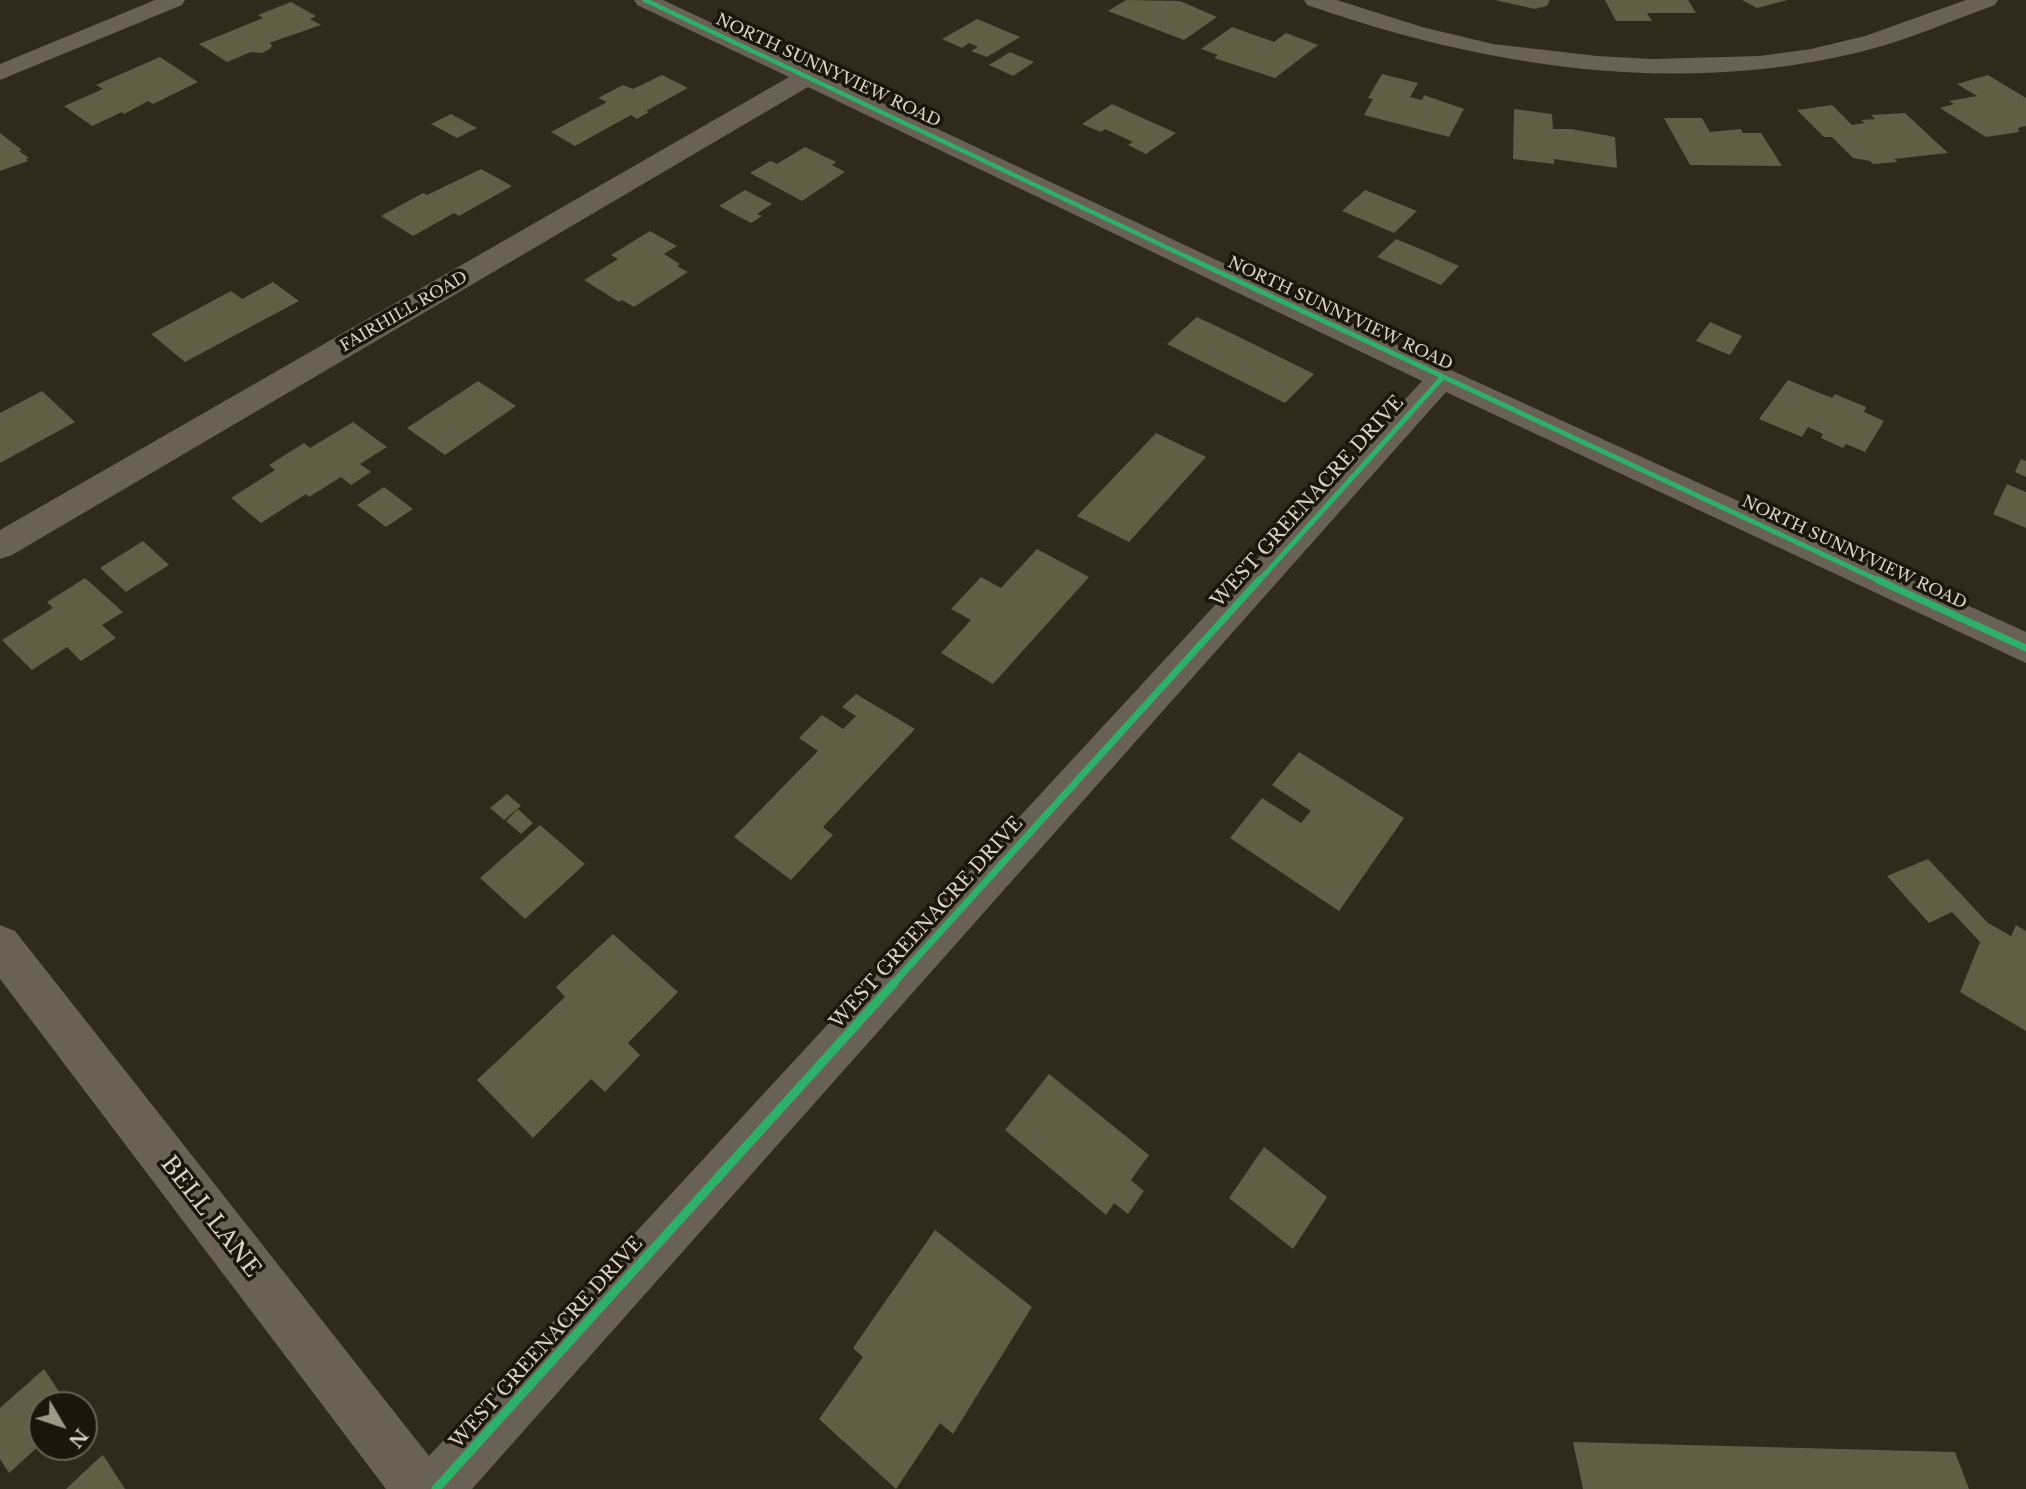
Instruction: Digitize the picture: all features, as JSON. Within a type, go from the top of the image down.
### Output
[{"type":"street","points":[[0,73],[174,0]]},
{"type":"street","name":"NORTH SUNNYVIEW ROAD","points":[[645,0],[1442,377],[2026,648]]},
{"type":"street","points":[[1315,0],[1447,41],[1547,58],[1643,65],[1718,65],[1856,46],[1987,0]]},
{"type":"street","name":"FAIRHILL ROAD","points":[[0,546],[807,77]]},
{"type":"street","name":"WEST GREENACRE DRIVE","points":[[436,1489],[1442,377]]},
{"type":"street","name":"BELL LANE","points":[[0,945],[420,1489]]},
{"type":"building","points":[[1126,0],[1180,1],[1217,17],[1184,40],[1108,11]]},
{"type":"building","points":[[1495,0],[1550,0],[1547,6],[1535,9]]},
{"type":"building","points":[[1605,0],[1688,0],[1696,13],[1647,13],[1652,21],[1616,21]]},
{"type":"building","points":[[1742,0],[1788,0],[1757,8]]},
{"type":"building","points":[[291,2],[316,16],[310,19],[321,25],[269,43],[272,45],[270,49],[262,53],[251,52],[227,62],[199,44],[263,18],[258,15]]},
{"type":"building","points":[[977,19],[1020,37],[987,57],[971,51],[978,47],[969,43],[962,48],[942,39]]},
{"type":"building","points":[[1232,27],[1274,42],[1286,33],[1318,45],[1275,78],[1214,58],[1218,55],[1201,49]]},
{"type":"building","points":[[1010,52],[1034,62],[1013,76],[989,65]]},
{"type":"building","points":[[160,57],[198,82],[153,104],[148,101],[92,126],[64,106],[103,89],[96,85]]},
{"type":"building","points":[[1382,74],[1418,83],[1410,97],[1422,100],[1424,95],[1464,109],[1449,137],[1364,115],[1373,99],[1368,98]]},
{"type":"building","points":[[662,75],[688,88],[646,111],[649,112],[637,119],[631,115],[575,146],[551,132],[607,102],[598,98],[623,85],[633,89]]},
{"type":"building","points":[[1988,75],[2026,98],[2026,126],[2018,128],[2019,132],[1986,137],[1940,108],[1954,104],[1949,101],[1977,96],[1957,84]]},
{"type":"building","points":[[1112,104],[1176,133],[1146,154],[1128,145],[1133,142],[1105,129],[1101,132],[1082,124]]},
{"type":"building","points":[[1832,105],[1852,125],[1865,123],[1861,120],[1875,119],[1871,115],[1905,113],[1948,153],[1873,164],[1853,158],[1832,137],[1824,137],[1797,110]]},
{"type":"building","points":[[1514,109],[1552,114],[1553,129],[1571,129],[1615,137],[1617,168],[1554,159],[1554,164],[1513,159]]},
{"type":"building","points":[[451,114],[477,128],[457,138],[431,124]]},
{"type":"building","points":[[1664,118],[1702,118],[1710,132],[1741,129],[1743,133],[1761,133],[1782,166],[1690,165]]},
{"type":"building","points":[[0,133],[22,150],[19,151],[29,158],[26,159],[28,161],[0,171]]},
{"type":"building","points":[[805,147],[836,162],[832,165],[845,172],[802,201],[750,173],[770,161],[777,164]]},
{"type":"building","points":[[481,169],[512,186],[459,216],[454,213],[413,236],[381,216],[423,193],[427,195]]},
{"type":"building","points":[[745,190],[772,204],[757,214],[762,216],[751,223],[719,206]]},
{"type":"building","points":[[1365,190],[1417,211],[1394,233],[1342,211]]},
{"type":"building","points":[[650,231],[677,246],[664,254],[688,272],[634,307],[622,300],[619,302],[584,280],[618,259],[611,255]]},
{"type":"building","points":[[1396,239],[1459,266],[1441,285],[1377,257]]},
{"type":"building","points":[[273,282],[299,301],[185,362],[151,334],[231,291],[242,299]]},
{"type":"building","points":[[1197,317],[1314,374],[1285,403],[1167,344]]},
{"type":"building","points":[[1710,322],[1742,336],[1730,355],[1696,341]]},
{"type":"building","points":[[1788,380],[1832,398],[1835,394],[1866,407],[1864,412],[1884,421],[1865,452],[1846,444],[1843,448],[1821,438],[1823,434],[1808,427],[1802,437],[1759,419]]},
{"type":"building","points":[[478,381],[516,406],[445,455],[407,428]]},
{"type":"building","points":[[42,391],[75,422],[0,463],[0,413]]},
{"type":"building","points":[[353,422],[387,447],[360,464],[371,472],[351,485],[341,477],[309,497],[306,494],[261,523],[231,498],[275,470],[269,465],[304,443],[310,448]]},
{"type":"building","points":[[1156,433],[1206,457],[1129,542],[1077,516]]},
{"type":"building","points":[[2021,459],[2026,461],[2026,477],[2015,472]]},
{"type":"building","points":[[2007,484],[2026,492],[2026,528],[1993,514]]},
{"type":"building","points":[[384,487],[413,509],[386,527],[357,505]]},
{"type":"building","points":[[143,541],[169,565],[126,592],[100,568]]},
{"type":"building","points":[[1037,549],[1089,577],[993,684],[941,653],[971,620],[951,609],[981,577],[1001,588]]},
{"type":"building","points":[[85,578],[123,612],[102,625],[116,638],[81,661],[67,647],[32,670],[2,640],[53,608],[47,602]]},
{"type":"building","points":[[856,694],[915,729],[823,827],[833,835],[791,880],[734,837],[818,751],[799,738],[822,715],[843,729],[856,716],[842,707]]},
{"type":"building","points":[[1299,752],[1404,818],[1339,911],[1230,838],[1262,798],[1301,823],[1311,811],[1272,785]]},
{"type":"building","points":[[507,794],[521,806],[504,820],[490,808]]},
{"type":"building","points":[[518,809],[533,823],[521,834],[506,821]]},
{"type":"building","points":[[540,825],[585,864],[525,919],[480,878]]},
{"type":"building","points":[[1928,859],[1988,923],[2011,936],[2016,925],[2026,931],[2026,1031],[1960,992],[1980,942],[1952,912],[1929,923],[1887,876]]},
{"type":"building","points":[[613,934],[678,992],[628,1043],[640,1055],[605,1092],[591,1079],[533,1138],[477,1080],[565,997],[556,987]]},
{"type":"building","points":[[1049,1074],[1149,1155],[1131,1180],[1144,1191],[1128,1214],[1114,1203],[1106,1215],[1005,1130]]},
{"type":"building","points":[[1264,1147],[1327,1197],[1293,1249],[1229,1198]]},
{"type":"building","points":[[935,1230],[1032,1307],[953,1434],[940,1423],[896,1489],[819,1419],[863,1357],[853,1348]]},
{"type":"building","points":[[44,1369],[59,1391],[28,1391],[28,1456],[9,1473],[0,1459],[0,1408]]},
{"type":"building","points":[[1573,1442],[1955,1452],[1969,1489],[1583,1489]]},
{"type":"building","points":[[103,1455],[125,1489],[66,1489],[98,1461]]},
{"type":"cycle path","points":[[645,0],[1442,378],[2026,648]]},
{"type":"cycle path","points":[[436,1489],[1442,378]]}]
